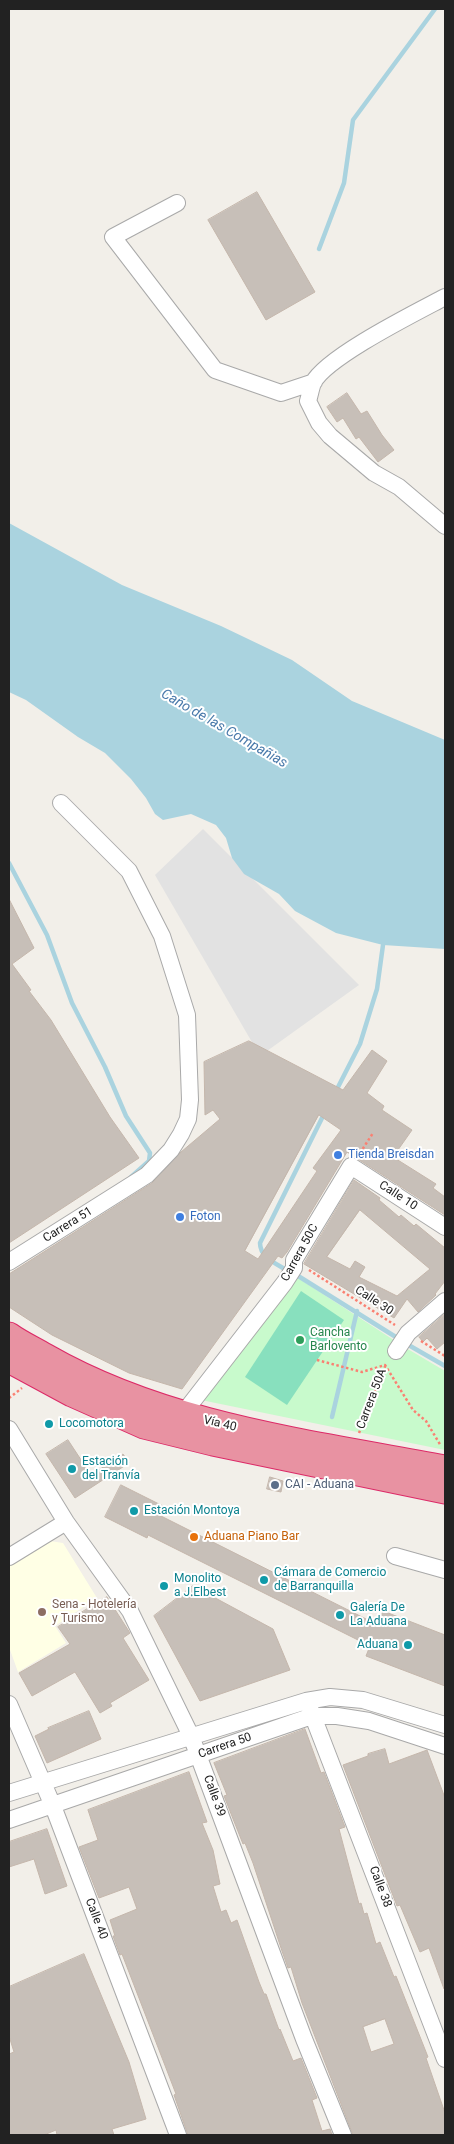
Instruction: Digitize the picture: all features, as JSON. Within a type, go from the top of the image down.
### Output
[{"type":"highway","name":"Vía 40","points":[[9,1335],[66,1368],[103,1386],[184,1415],[234,1428],[444,1459]]},
{"type":"highway","name":"Vía 40","points":[[13,1365],[144,1426],[213,1443],[445,1491]]},
{"type":"street","points":[[177,203],[113,237],[215,370],[281,394],[314,382]]},
{"type":"street","points":[[445,297],[367,340],[326,367],[314,382],[308,401],[324,430],[353,456],[374,472],[399,487],[445,526]]},
{"type":"street","name":"Carrera 51","points":[[9,1262],[126,1187],[148,1175],[160,1163],[181,1134],[188,1119],[190,1100],[187,1014],[162,936],[129,871],[61,803]]},
{"type":"street","name":"Calle 10","points":[[351,1166],[445,1227]]},
{"type":"street","name":"Carrera 50C","points":[[184,1415],[285,1282],[351,1166]]},
{"type":"street","points":[[396,1351],[407,1335],[445,1301]]},
{"type":"street","name":"Calle 39","points":[[9,1429],[66,1522],[130,1611],[191,1736],[304,2039],[343,2135]]},
{"type":"street","points":[[9,1557],[66,1522]]},
{"type":"street","points":[[395,1556],[445,1570]]},
{"type":"street","name":"Carrera 50","points":[[9,1820],[198,1755],[310,1708],[330,1697],[363,1700],[445,1725]]},
{"type":"street","name":"Calle 40","points":[[9,1704],[53,1806],[178,2135]]},
{"type":"street","name":"Carrera 50","points":[[9,1793],[191,1736],[310,1708],[337,1716],[369,1721],[444,1748]]},
{"type":"street","name":"Calle 38","points":[[310,1708],[445,2059]]},
{"type":"path","points":[[351,1166],[373,1133]]},
{"type":"path","name":"Calle 30","points":[[294,1264],[407,1335],[445,1356]]},
{"type":"path","name":"Carrera 50A","points":[[356,1442],[385,1364],[396,1351]]},
{"type":"path","points":[[317,1360],[362,1372],[385,1364],[413,1410],[426,1421],[444,1459]]},
{"type":"shaded area","points":[[203,829],[359,985],[260,1056],[155,875]]},
{"type":"shaded area","name":"Sena - Hotelería y Turismo","points":[[50,1541],[63,1543],[97,1598],[55,1626],[66,1643],[18,1672],[9,1647],[9,1565]]},
{"type":"green space","points":[[292,1274],[445,1371],[445,1450],[201,1400]]},
{"type":"green space","name":"Cancha Barlovento","points":[[301,1291],[344,1320],[287,1405],[245,1377]]},
{"type":"water","name":"Caño de las Compañias","points":[[9,523],[122,585],[221,626],[292,660],[352,701],[445,740],[445,949],[383,945],[336,933],[295,911],[279,894],[244,874],[232,858],[226,838],[216,825],[191,814],[163,820],[155,814],[146,798],[131,779],[105,753],[78,737],[26,700],[9,692]]},
{"type":"building","points":[[257,192],[315,292],[266,320],[208,220]]},
{"type":"building","points":[[347,393],[361,414],[367,411],[394,450],[378,462],[359,437],[356,439],[343,418],[337,422],[327,407]]},
{"type":"building","points":[[9,899],[34,948],[12,964],[51,1020],[110,1117],[139,1158],[9,1243]]},
{"type":"building","name":"Foton","points":[[249,1041],[343,1090],[372,1050],[387,1061],[367,1093],[384,1106],[382,1110],[412,1130],[393,1157],[436,1184],[433,1188],[445,1197],[445,1215],[347,1152],[287,1252],[282,1258],[278,1256],[182,1389],[129,1373],[52,1335],[9,1307],[9,1274],[152,1183],[181,1152],[220,1119],[213,1110],[205,1115],[204,1062]],"holes":[[[319,1115],[341,1130],[313,1168],[317,1171],[258,1259],[245,1251]]]},
{"type":"building","points":[[354,1180],[380,1198],[379,1200],[399,1217],[401,1215],[414,1226],[416,1224],[445,1248],[445,1281],[436,1295],[418,1312],[407,1299],[394,1318],[304,1264]],"holes":[[[360,1210],[430,1269],[397,1296],[359,1277],[365,1267],[355,1261],[350,1269],[327,1257]]]},
{"type":"building","points":[[445,1314],[445,1342],[437,1349],[427,1338],[423,1342],[419,1337]]},
{"type":"building","name":"Estación del Tranvía","points":[[68,1440],[91,1475],[123,1454],[129,1463],[75,1498],[46,1454]]},
{"type":"building","name":"CAI - Aduana","points":[[270,1477],[283,1481],[281,1492],[267,1489]]},
{"type":"building","points":[[121,1485],[163,1506],[159,1515],[378,1625],[383,1611],[445,1635],[445,1686],[366,1656],[370,1646],[148,1535],[147,1538],[105,1517]]},
{"type":"building","points":[[193,1586],[273,1629],[290,1670],[200,1701],[154,1616]]},
{"type":"building","points":[[107,1597],[130,1633],[123,1638],[149,1680],[110,1703],[112,1706],[100,1713],[75,1672],[32,1696],[19,1673],[70,1644],[58,1627]]},
{"type":"building","points":[[89,1711],[101,1739],[47,1763],[35,1736],[48,1728]]},
{"type":"building","points":[[305,1729],[321,1773],[324,1772],[345,1827],[339,1829],[359,1904],[361,1903],[364,1914],[367,1913],[376,1944],[380,1942],[394,1977],[396,1976],[428,2057],[426,2058],[445,2113],[445,2135],[353,2135],[302,2003],[291,1967],[288,1968],[253,1863],[245,1843],[243,1844],[224,1796],[227,1795],[214,1763]],"holes":[[[385,2019],[394,2044],[371,2052],[363,2027]]]},
{"type":"building","points":[[385,1749],[389,1764],[427,1750],[445,1798],[445,1989],[429,1948],[420,1952],[400,1905],[397,1906],[343,1765]]},
{"type":"building","points":[[189,1772],[207,1822],[202,1823],[213,1850],[220,1884],[213,1886],[221,1912],[226,1910],[231,1923],[237,1920],[259,1982],[264,1994],[266,1994],[293,2061],[301,2058],[317,2098],[312,2100],[322,2131],[330,2129],[332,2135],[188,2135],[174,2095],[176,2094],[122,1954],[120,1955],[113,1936],[115,1936],[110,1920],[137,1909],[129,1887],[99,1898],[79,1847],[98,1840],[88,1810]]},
{"type":"building","points":[[47,1829],[67,1886],[45,1894],[34,1859],[9,1867],[9,1842]]},
{"type":"building","points":[[84,1954],[129,2062],[146,2119],[112,2129],[114,2135],[57,2135],[56,2130],[44,2135],[9,2135],[9,2054],[14,2052],[9,2036],[9,1987]]},
{"type":"waterway","points":[[319,249],[344,183],[353,120],[435,9]]},
{"type":"waterway","points":[[9,863],[47,935],[72,1003],[105,1067],[126,1116],[150,1153],[149,1161],[131,1177]]},
{"type":"waterway","points":[[336,1091],[360,1044],[377,989],[383,945]]},
{"type":"waterway","points":[[288,1271],[266,1257],[260,1243],[324,1114]]},
{"type":"waterway","points":[[295,1274],[399,1339]]},
{"type":"waterway","points":[[332,1417],[357,1311]]},
{"type":"waterway","points":[[405,1343],[445,1366]]},
{"type":"place","name":"Tienda Breisdan","points":[[338,1155]]},
{"type":"place","name":"Foton","points":[[180,1217]]},
{"type":"place","name":"Cancha Barlovento","points":[[300,1340]]},
{"type":"place","name":"Locomotora","points":[[49,1424]]},
{"type":"place","name":"Estación del Tranvía","points":[[72,1469]]},
{"type":"place","name":"CAI - Aduana","points":[[275,1485]]},
{"type":"place","name":"Estación Montoya","points":[[134,1511]]},
{"type":"place","name":"Aduana Piano Bar","points":[[194,1537]]},
{"type":"place","name":"Cámara de Comercio de Barranquilla","points":[[264,1580]]},
{"type":"place","name":"Monolito a J.Elbest","points":[[164,1586]]},
{"type":"place","name":"Sena - Hotelería y Turismo","points":[[42,1612]]},
{"type":"place","name":"Galería De La Aduana","points":[[340,1615]]},
{"type":"place","name":"Aduana","points":[[408,1645]]}]
